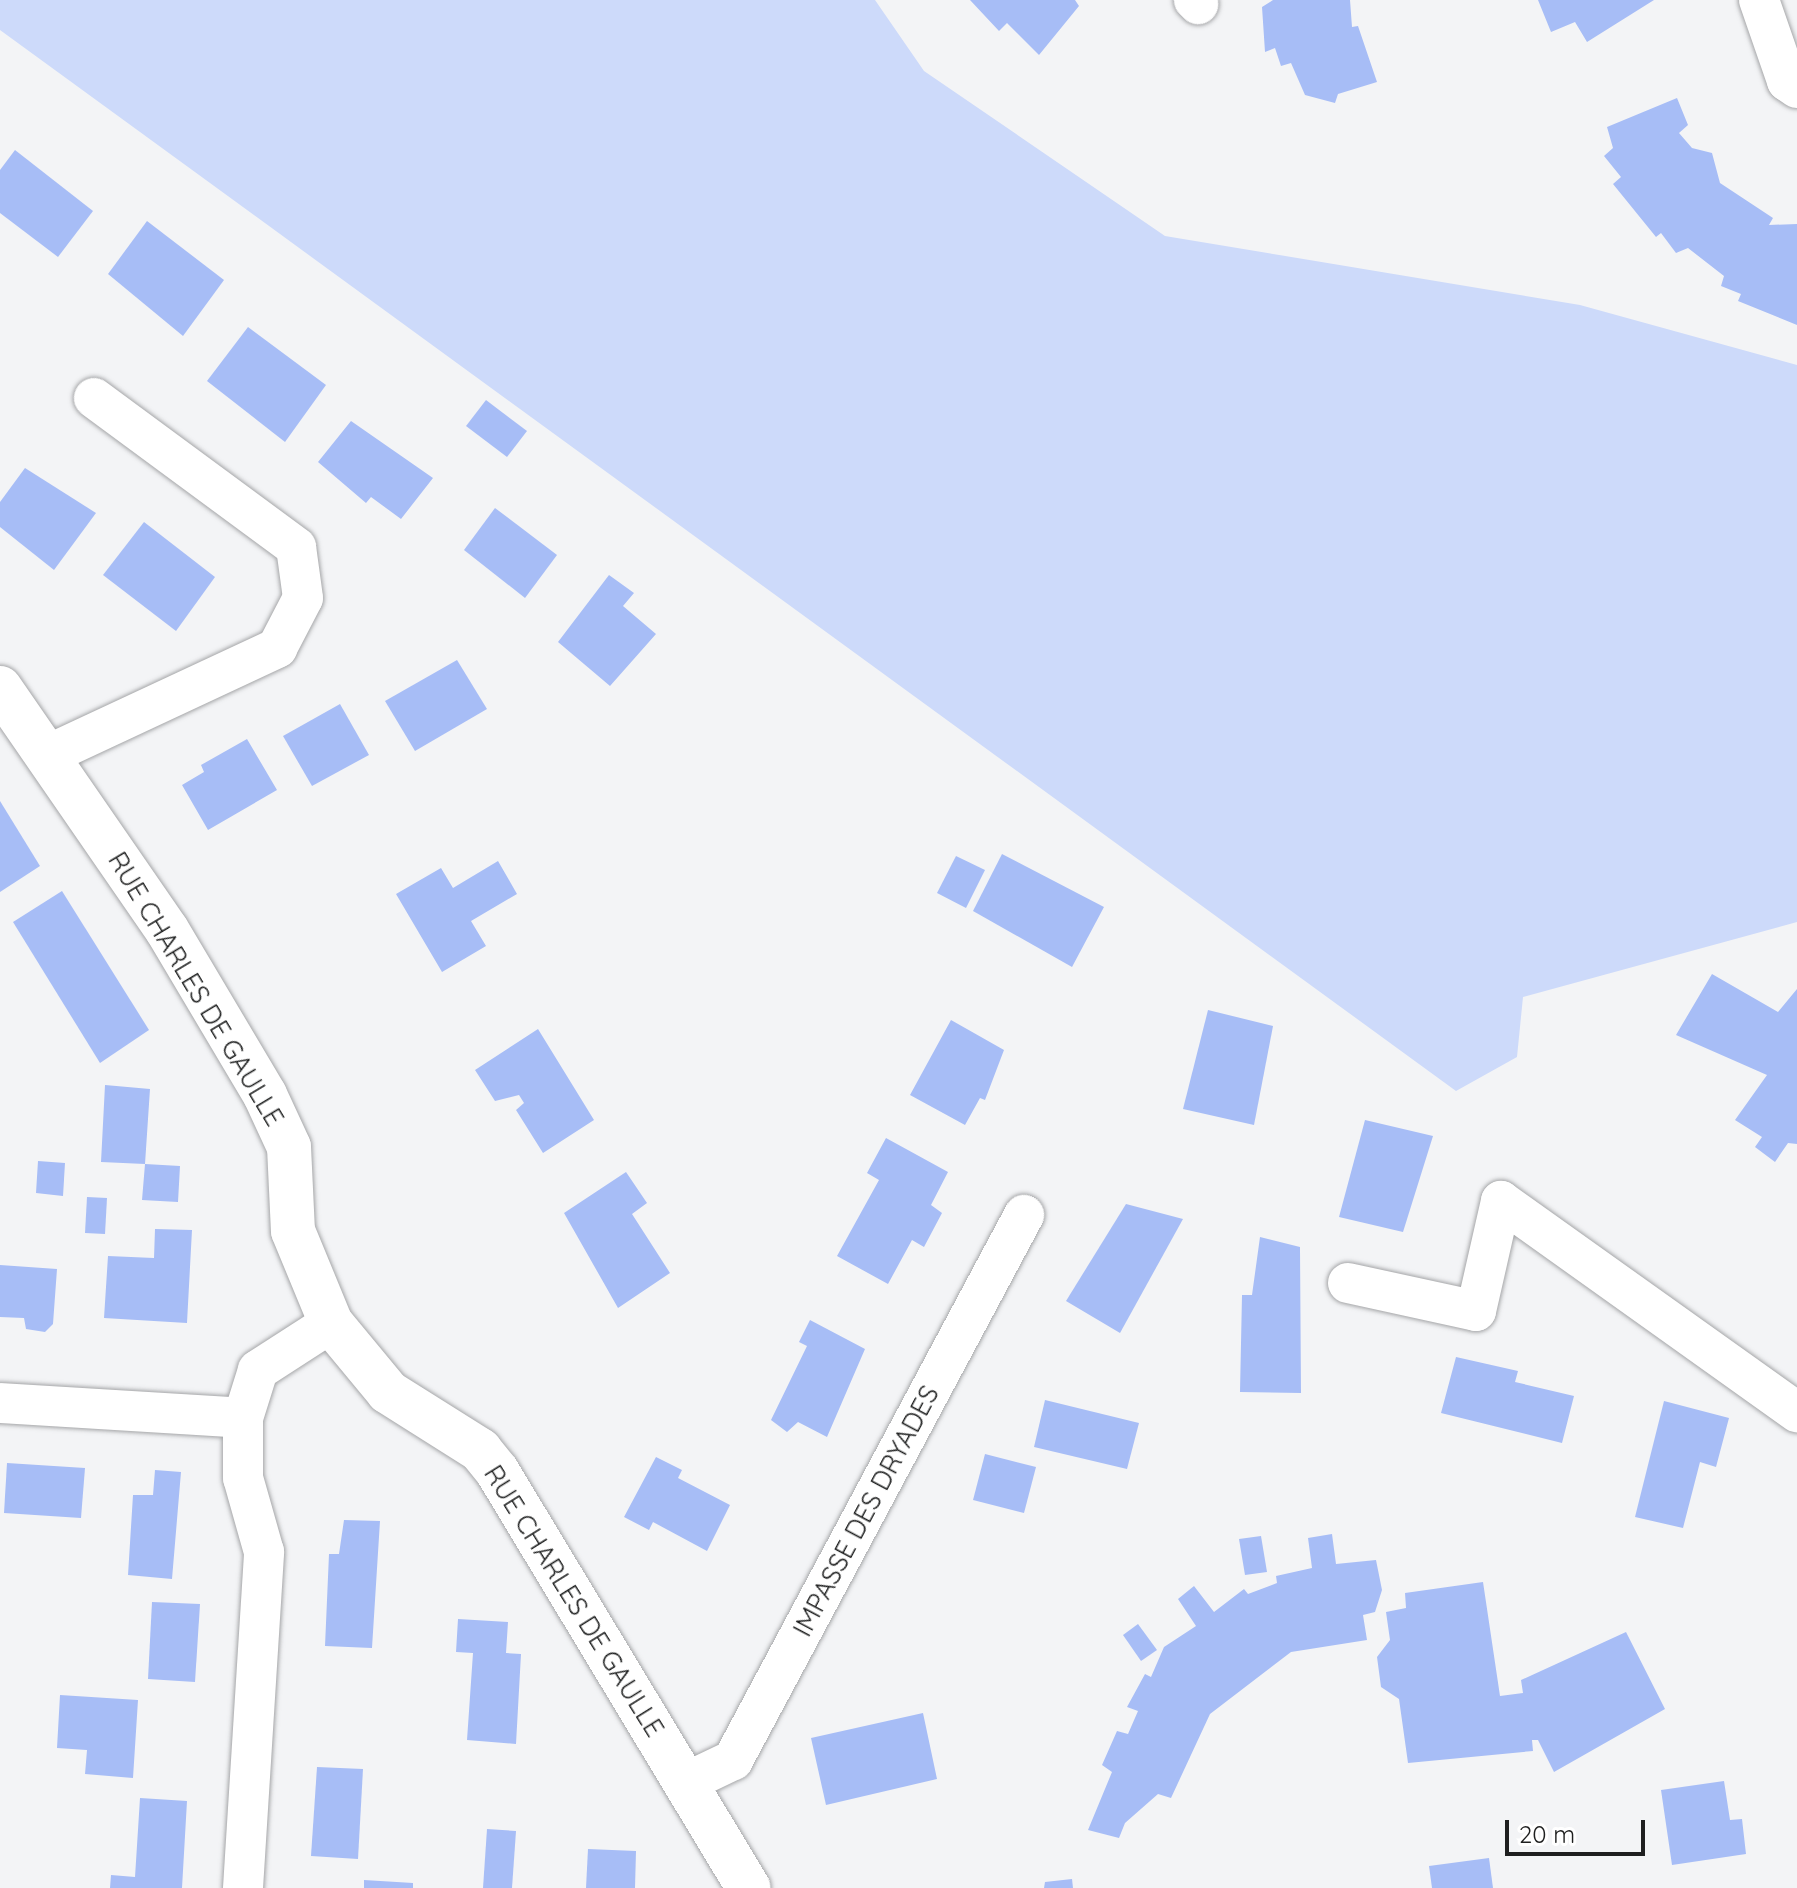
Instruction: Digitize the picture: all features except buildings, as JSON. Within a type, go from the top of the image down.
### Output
[{"type":"street","points":[[1759,0],[1787,81],[1797,88]]},
{"type":"street","points":[[50,754],[277,648],[303,598],[296,547],[94,398]]},
{"type":"street","name":"RUE CHARLES DE GAULLE","points":[[0,688],[50,754],[265,1095],[289,1147],[293,1231],[331,1323],[388,1392],[480,1450],[497,1471],[749,1888]]},
{"type":"street","points":[[1348,1283],[1476,1311],[1501,1201],[1797,1412]]},
{"type":"street","name":"IMPASSE DES DRYADES","points":[[685,1783],[733,1760],[1024,1215]]},
{"type":"street","points":[[243,1888],[264,1552],[243,1478],[243,1418],[258,1370],[331,1323]]},
{"type":"street","points":[[0,1403],[243,1418]]},
{"type":"shaded area","points":[[0,0],[875,0],[924,71],[1165,236],[1580,305],[1797,365],[1797,922],[1523,997],[1517,1057],[1456,1091],[0,30]]}]
